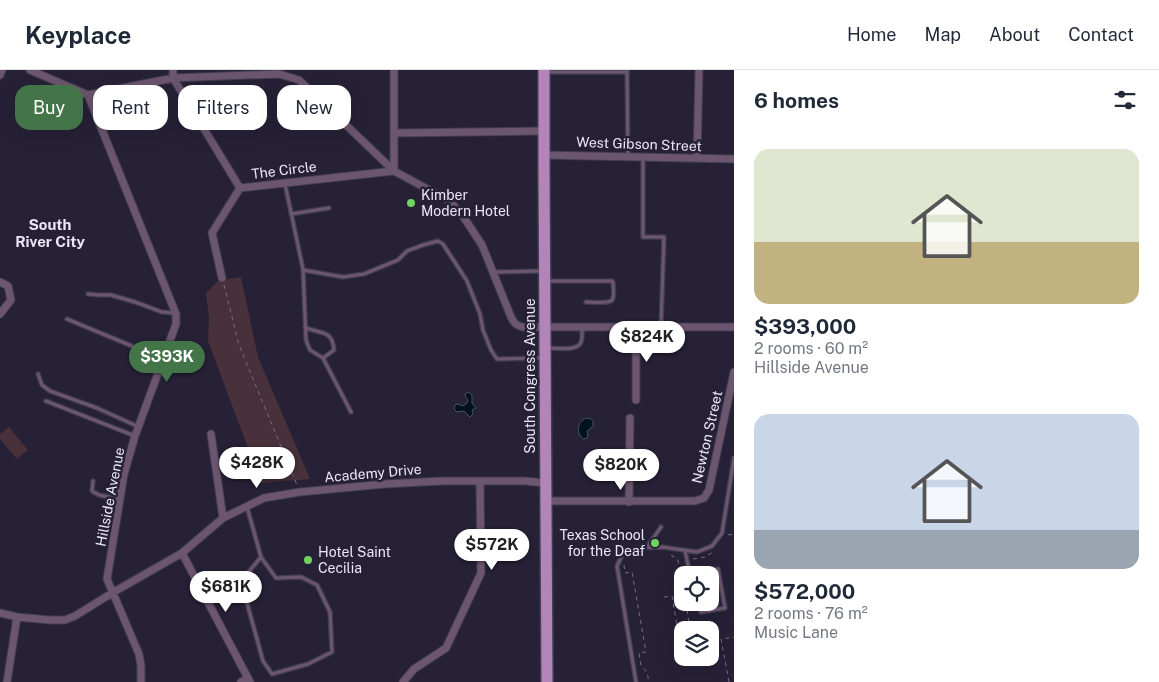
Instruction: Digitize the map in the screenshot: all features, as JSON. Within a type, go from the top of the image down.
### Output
[{"type":"main road","name":"South Congress Avenue","points":[[544,71],[547,682]]},
{"type":"street","points":[[0,75],[2,70]]},
{"type":"street","points":[[30,70],[88,95],[173,74],[279,74],[299,80],[394,171],[446,199],[454,206],[482,245],[514,323],[517,326],[734,327]]},
{"type":"street","points":[[394,70],[394,171]]},
{"type":"street","points":[[697,158],[699,70]]},
{"type":"street","points":[[173,74],[240,188]]},
{"type":"street","points":[[88,95],[176,314]]},
{"type":"street","points":[[394,132],[544,131]]},
{"type":"street","name":"West Gibson Street","points":[[544,155],[734,159]]},
{"type":"street","name":"The Circle","points":[[222,278],[212,233],[240,188],[394,171]]},
{"type":"street","points":[[0,282],[8,286],[11,300],[0,314]]},
{"type":"street","name":"Hillside Avenue","points":[[141,682],[139,654],[107,579],[124,474],[176,324],[176,314]]},
{"type":"street","points":[[636,328],[636,400]]},
{"type":"street","name":"Newton Street","points":[[629,502],[695,501],[704,498],[708,490],[734,372]]},
{"type":"street","points":[[546,501],[629,502],[630,418]]},
{"type":"street","points":[[211,434],[223,518]]},
{"type":"street","name":"Academy Drive","points":[[0,613],[50,620],[65,620],[75,616],[182,553],[223,518],[264,498],[300,492],[441,481],[525,481],[545,483]]},
{"type":"street","points":[[403,682],[414,669],[446,648],[482,573],[480,482]]},
{"type":"street","points":[[182,553],[249,680],[241,682]]},
{"type":"street","points":[[8,682],[18,616]]},
{"type":"lane","points":[[544,71],[627,71],[628,156]]},
{"type":"lane","points":[[643,157],[643,236],[664,237],[661,327]]},
{"type":"lane","points":[[285,182],[303,270],[306,340],[310,350],[323,358],[351,412]]},
{"type":"lane","points":[[291,214],[329,208]]},
{"type":"lane","points":[[303,270],[343,277],[364,274],[398,260],[407,251],[438,241],[443,244],[467,281],[480,314],[483,330],[497,359],[575,348],[580,345],[582,340],[582,327]]},
{"type":"lane","points":[[493,272],[613,282],[612,300],[608,302],[586,302]]},
{"type":"lane","points":[[88,294],[112,295],[162,312],[176,314]]},
{"type":"lane","points":[[67,318],[164,359]]},
{"type":"lane","points":[[305,328],[327,334],[333,342],[334,350],[323,358]]},
{"type":"lane","points":[[38,374],[42,385],[50,391],[97,408],[139,427]]},
{"type":"lane","points":[[46,401],[136,436]]},
{"type":"lane","points":[[636,682],[617,566],[623,553],[639,548],[662,547],[697,552],[712,546],[722,533],[734,458]]},
{"type":"lane","points":[[93,481],[92,491],[99,495],[120,499]]},
{"type":"lane","points":[[247,506],[261,557],[276,578],[301,577],[317,585],[330,612],[332,652],[308,664],[272,674],[263,660],[241,581],[261,557]]},
{"type":"lane","points":[[647,548],[660,527]]},
{"type":"lane","points":[[685,551],[688,566]]},
{"type":"lane","points":[[719,575],[725,608],[719,609]]},
{"type":"path","points":[[222,278],[238,345],[300,492]]},
{"type":"path","points":[[727,535],[734,534]]},
{"type":"path","points":[[669,553],[678,560],[679,566]]},
{"type":"path","points":[[624,561],[625,572],[632,572],[646,652],[638,653],[641,666],[649,677],[648,682]]},
{"type":"path","points":[[664,597],[672,596],[676,621]]},
{"type":"path","points":[[729,682],[721,639],[734,637]]},
{"type":"shaded area","points":[[241,277],[258,357],[310,479],[261,483],[208,341],[209,318],[206,293],[218,281]]},
{"type":"shaded area","points":[[9,427],[28,450],[17,459],[0,439],[0,434]]},
{"type":"water","points":[[468,392],[472,395],[472,403],[476,408],[472,410],[473,414],[470,417],[464,411],[457,412],[454,409],[455,405],[463,406],[467,403],[468,400],[465,396]]},
{"type":"water","points":[[586,418],[593,421],[593,426],[587,431],[587,438],[583,439],[579,433],[579,425]]},
{"type":"place","name":"Kimber Modern Hotel","points":[[411,203]]},
{"type":"place","name":"Texas School for the Deaf","points":[[655,543]]},
{"type":"place","name":"Hotel Saint Cecilia","points":[[308,560]]},
{"type":"district","name":"South River City","points":[[50,232]]}]
